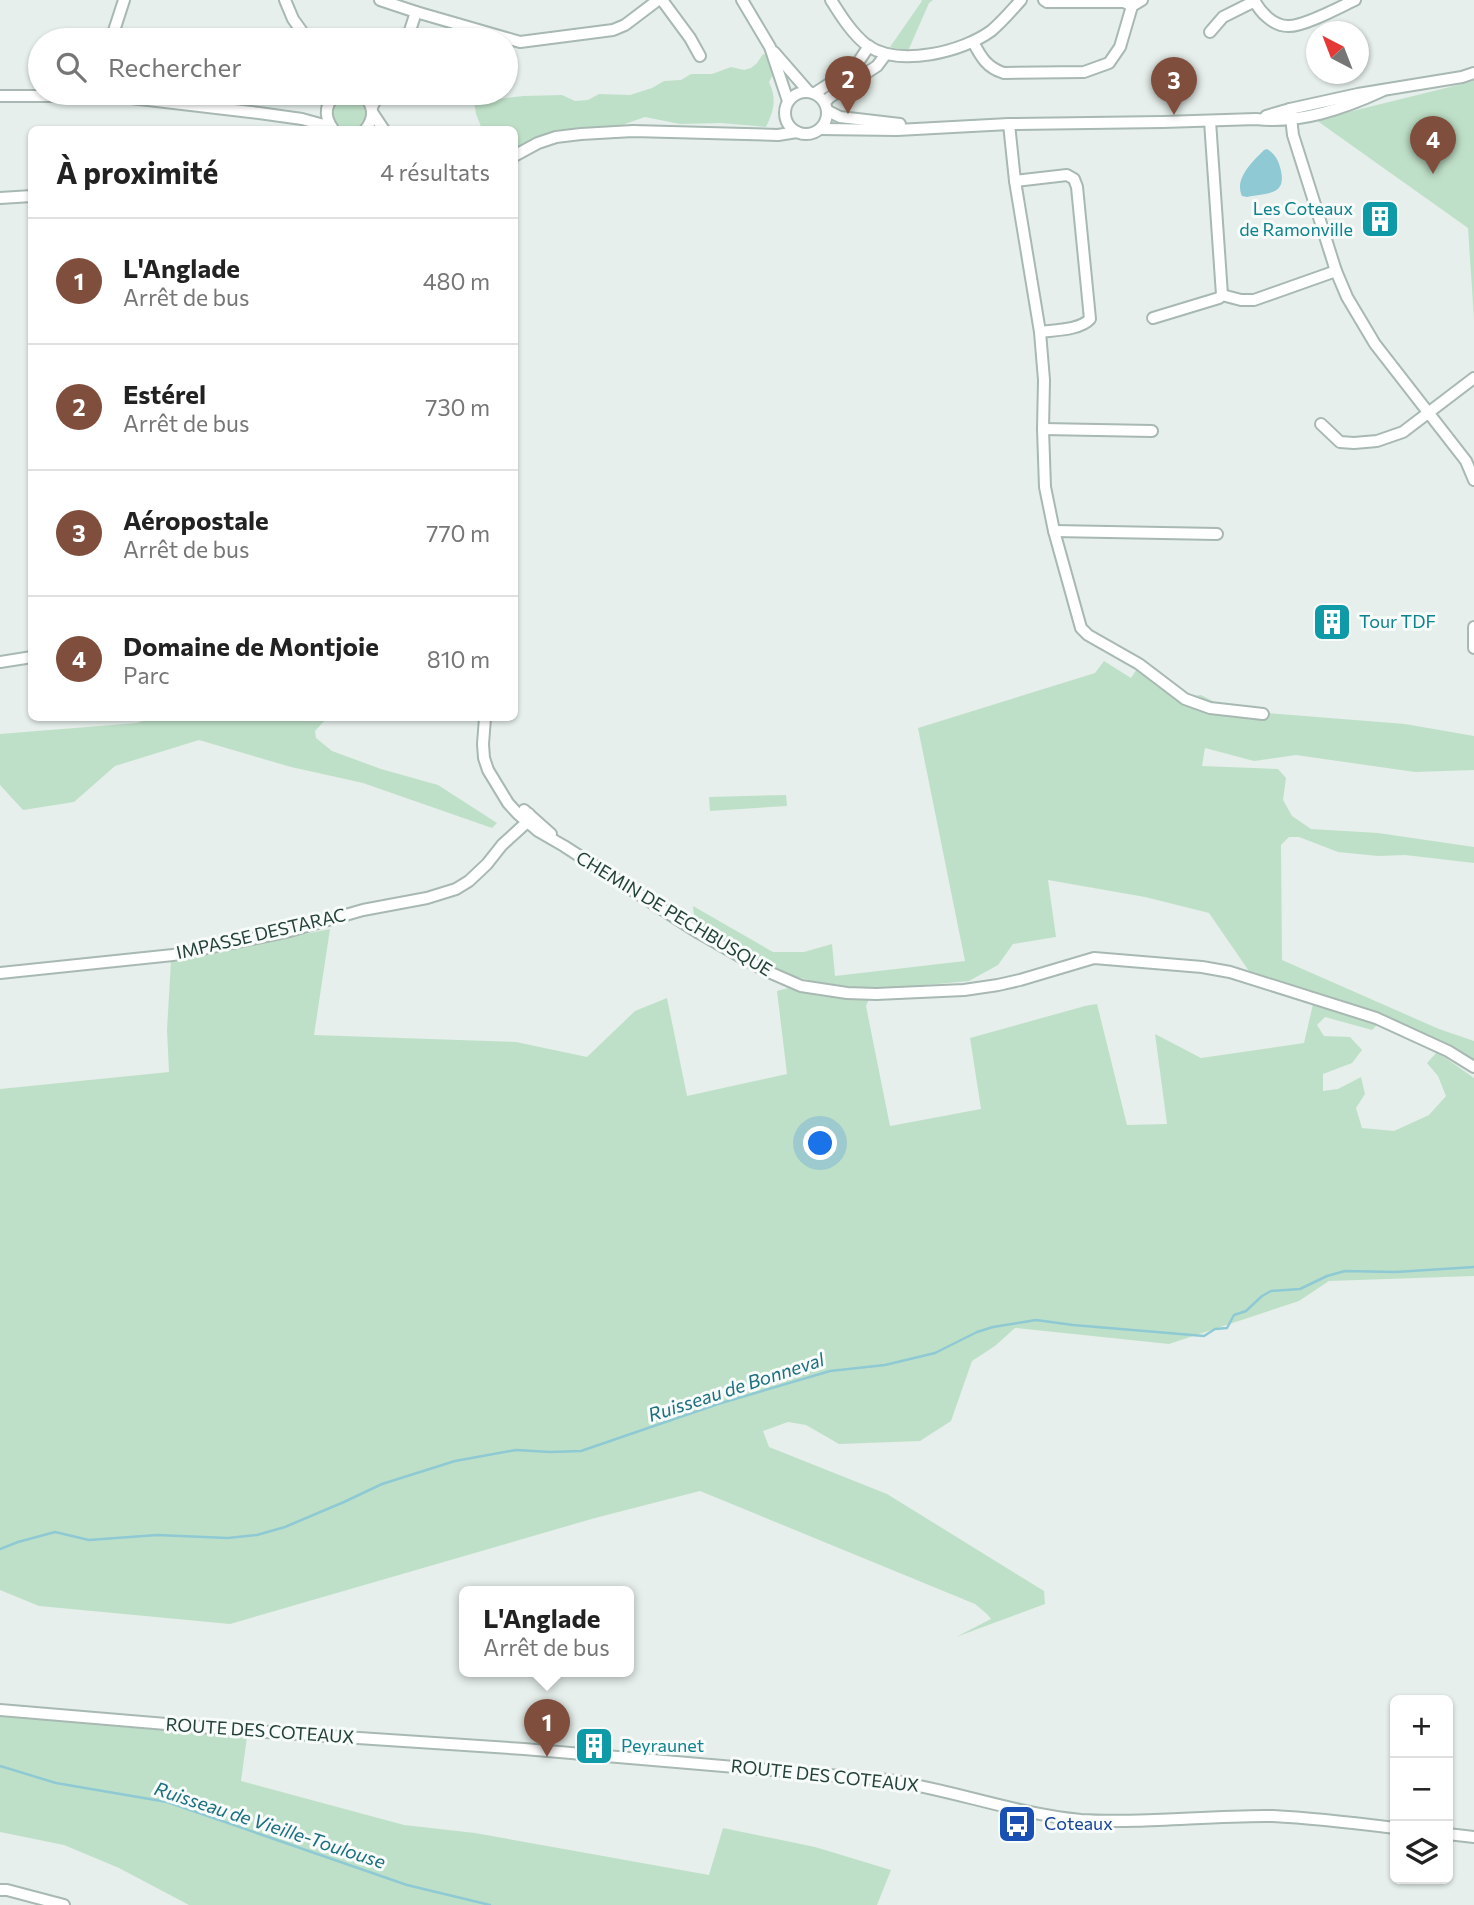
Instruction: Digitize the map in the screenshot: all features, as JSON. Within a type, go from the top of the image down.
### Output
[{"type":"street","points":[[115,28],[124,0]]},
{"type":"street","points":[[285,0],[299,28]]},
{"type":"street","points":[[380,0],[471,28]]},
{"type":"street","points":[[518,41],[613,30],[625,25],[660,0],[690,38],[699,56]]},
{"type":"street","points":[[742,0],[770,47],[811,92],[840,117],[927,127]]},
{"type":"street","points":[[831,0],[860,39],[869,46],[886,54],[916,56],[973,42],[1004,19],[1021,0]]},
{"type":"street","points":[[973,42],[987,65],[1004,73],[1084,72],[1109,62],[1120,47],[1137,3],[1044,0]]},
{"type":"street","points":[[1210,32],[1223,18],[1255,1],[1266,16],[1285,27],[1296,26],[1355,0]]},
{"type":"street","points":[[411,28],[415,12]]},
{"type":"street","points":[[788,101],[794,95],[811,92],[855,67],[869,46]]},
{"type":"street","points":[[765,134],[785,116],[788,101],[770,47]]},
{"type":"street","points":[[518,154],[556,137],[581,134],[633,131],[810,134],[825,124],[826,107],[830,97],[877,66],[886,54]]},
{"type":"street","points":[[820,129],[897,130],[1009,124],[1270,120],[1291,113],[1335,110],[1382,91],[1474,73]]},
{"type":"street","points":[[0,96],[28,95]]},
{"type":"street","points":[[188,105],[302,120],[324,126]]},
{"type":"street","points":[[302,120],[315,114],[325,105]]},
{"type":"street","points":[[330,105],[326,113],[331,126]]},
{"type":"street","points":[[370,105],[382,126]]},
{"type":"street","points":[[368,126],[374,105]]},
{"type":"street","points":[[1291,113],[1293,135],[1336,271],[1347,297],[1365,329],[1466,461],[1474,480]]},
{"type":"street","points":[[785,116],[790,127],[797,132]]},
{"type":"street","points":[[1210,121],[1222,295]]},
{"type":"street","points":[[1009,124],[1015,181],[1040,332],[1044,380],[1042,429],[1045,487],[1077,618],[1088,635],[1139,664],[1185,699],[1210,708],[1263,714]]},
{"type":"street","points":[[518,162],[550,143],[581,134]]},
{"type":"street","points":[[1015,181],[1067,175],[1074,179],[1077,187],[1090,319],[1080,325],[1040,332]]},
{"type":"street","points":[[0,198],[28,196]]},
{"type":"street","points":[[1222,295],[1254,300],[1336,271]]},
{"type":"street","points":[[1153,318],[1217,299],[1222,295]]},
{"type":"street","points":[[1321,424],[1340,442],[1377,441],[1403,432],[1474,378]]},
{"type":"street","points":[[1042,429],[1152,431]]},
{"type":"street","points":[[1054,531],[1217,534]]},
{"type":"street","points":[[1474,626],[1474,648]]},
{"type":"street","points":[[0,662],[28,658]]},
{"type":"street","name":"CHEMIN DE PECHBUSQUE","points":[[485,721],[483,744],[488,770],[500,790],[524,817],[564,846],[735,954],[801,986],[876,994],[964,989],[1009,982],[1094,958],[1202,967],[1230,972],[1365,1014],[1448,1051],[1474,1067]]},
{"type":"street","name":"IMPASSE DESTARAC","points":[[0,973],[173,955],[286,932],[363,910],[427,898],[456,889],[469,881],[488,864],[502,845],[514,818],[524,817]]},
{"type":"street","name":"ROUTE DES COTEAUX","points":[[0,1710],[237,1730],[524,1749],[888,1780],[1080,1819],[1166,1820],[1272,1816],[1390,1828]]},
{"type":"street","points":[[1453,1834],[1474,1836]]},
{"type":"street","points":[[0,1890],[64,1905]]},
{"type":"green space","points":[[933,0],[929,3],[908,51],[890,47],[922,1]]},
{"type":"green space","points":[[763,54],[769,56],[774,73],[769,82],[774,104],[766,127],[721,123],[680,124],[645,117],[622,125],[551,134],[518,150],[518,126],[481,126],[474,105],[518,105],[518,97],[523,96],[562,95],[575,101],[588,100],[599,94],[630,95],[664,81],[681,80],[691,74],[712,74],[731,67],[744,70],[757,63]]},
{"type":"green space","points":[[1474,81],[1474,319],[1468,228],[1316,120]]},
{"type":"green space","points":[[335,105],[364,107],[366,113],[359,126],[339,126],[332,113]]},
{"type":"green space","points":[[1104,661],[1131,678],[1140,664],[1186,697],[1201,695],[1230,710],[1405,724],[1474,736],[1474,770],[1415,772],[1296,755],[1254,761],[1205,748],[1202,766],[1278,769],[1286,778],[1283,800],[1292,816],[1311,829],[1378,833],[1474,847],[1474,863],[1405,855],[1378,856],[1338,852],[1299,837],[1289,837],[1281,845],[1282,960],[1439,1029],[1474,1041],[1474,1061],[1453,1047],[1389,1018],[1251,974],[1209,913],[1145,897],[1048,880],[1056,937],[1013,944],[998,965],[969,981],[872,990],[812,981],[782,973],[695,925],[693,906],[773,952],[804,952],[832,944],[835,976],[965,961],[918,728],[1095,673]]},
{"type":"green space","points":[[324,721],[315,731],[316,738],[332,751],[381,769],[438,785],[497,823],[492,828],[363,783],[291,767],[199,740],[115,766],[74,802],[23,810],[0,785],[0,734],[137,723]]},
{"type":"green space","points":[[786,795],[787,806],[710,811],[709,797]]},
{"type":"green space","points":[[330,929],[314,1035],[516,1042],[587,1057],[635,1011],[667,998],[687,1096],[787,1074],[777,991],[792,987],[819,996],[869,999],[866,1006],[890,1126],[981,1109],[970,1038],[1097,1004],[1127,1125],[1167,1124],[1155,1034],[1201,1058],[1304,1043],[1313,1004],[1377,1025],[1372,1030],[1325,1017],[1317,1025],[1324,1036],[1350,1037],[1362,1050],[1352,1063],[1323,1074],[1323,1091],[1338,1089],[1361,1077],[1365,1094],[1356,1108],[1362,1128],[1394,1131],[1429,1115],[1446,1096],[1438,1076],[1427,1063],[1437,1052],[1474,1078],[1474,1276],[1329,1281],[1299,1301],[1169,1344],[1015,1328],[995,1346],[972,1361],[951,1421],[920,1441],[839,1444],[806,1425],[788,1422],[763,1431],[769,1447],[887,1494],[1044,1591],[1045,1604],[956,1637],[991,1619],[975,1604],[700,1491],[595,1518],[230,1624],[39,1606],[0,1590],[0,1089],[169,1072],[167,1030],[171,961]]},
{"type":"green space","points":[[0,1716],[247,1737],[241,1781],[404,1825],[475,1833],[709,1875],[723,1828],[815,1847],[891,1870],[877,1905],[189,1905],[119,1868],[64,1845],[0,1832]]},
{"type":"water","points":[[1267,149],[1274,154],[1279,164],[1282,176],[1279,188],[1269,193],[1242,196],[1242,177],[1254,160]]},
{"type":"waterway","name":"Ruisseau de Bonneval","points":[[0,1549],[55,1532],[89,1540],[157,1535],[228,1538],[257,1535],[285,1527],[382,1484],[455,1461],[516,1450],[581,1451],[718,1404],[830,1371],[885,1365],[935,1353],[993,1327],[1036,1320],[1204,1336],[1215,1329],[1227,1328],[1234,1315],[1246,1311],[1271,1291],[1300,1289],[1345,1271],[1396,1272],[1474,1267]]},
{"type":"waterway","name":"Ruisseau de Vieille-Toulouse","points":[[0,1766],[56,1783],[167,1802],[407,1885],[490,1905]]},
{"type":"place","name":"Estérel","points":[[848,114]]},
{"type":"place","name":"Aéropostale","points":[[1174,115]]},
{"type":"place","name":"Domaine de Montjoie","points":[[1433,174]]},
{"type":"place","name":"Les Coteaux de Ramonville","points":[[1380,219]]},
{"type":"place","name":"Tour TDF","points":[[1332,622]]},
{"type":"place","name":"Peyraunet","points":[[594,1746]]},
{"type":"place","name":"L'Anglade","points":[[547,1757]]},
{"type":"place","name":"Coteaux","points":[[1017,1824]]}]
